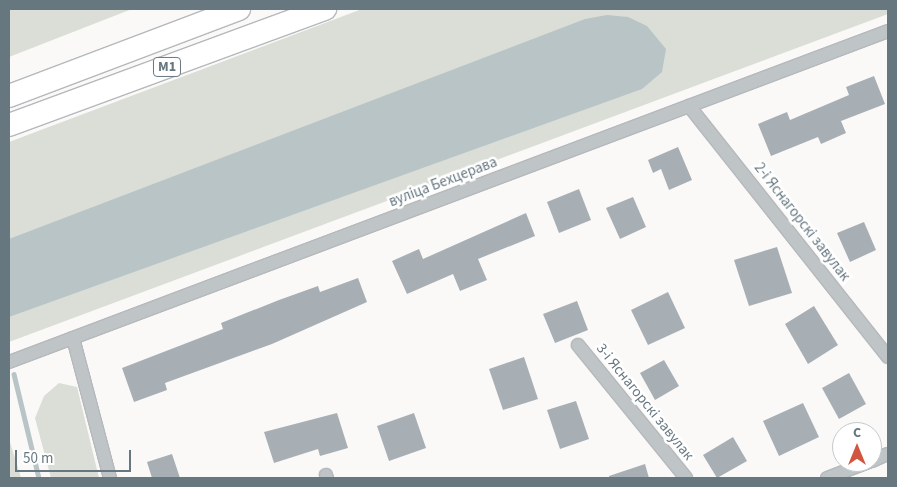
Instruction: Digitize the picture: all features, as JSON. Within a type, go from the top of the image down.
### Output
[{"type":"highway","name":"М1","points":[[9,96],[239,9]]},
{"type":"highway","name":"М1","points":[[9,125],[324,9]]},
{"type":"street","name":"вуліца Бехцерава","points":[[9,362],[888,30]]},
{"type":"street","name":"2-і Яснагорскі завулак","points":[[689,106],[888,357]]},
{"type":"street","points":[[73,338],[110,478]]},
{"type":"street","name":"3-і Яснагорскі завулак","points":[[578,345],[686,478]]},
{"type":"street","points":[[827,478],[842,472]]},
{"type":"shaded area","points":[[9,9],[132,9],[9,57]]},
{"type":"shaded area","points":[[362,9],[888,9],[888,14],[9,342],[9,142]]},
{"type":"shaded area","points":[[607,15],[628,17],[647,26],[666,49],[662,72],[642,89],[9,317],[9,239],[585,19]]},
{"type":"shaded area","points":[[59,383],[77,387],[99,478],[51,478],[35,418],[44,396]]},
{"type":"shaded area","points":[[9,439],[20,474],[21,478],[9,478]]},
{"type":"building","points":[[874,76],[885,104],[841,121],[846,133],[821,144],[818,137],[771,156],[758,124],[787,112],[790,120],[849,95],[846,87]]},
{"type":"building","points":[[678,147],[692,180],[669,190],[661,169],[653,173],[648,160]]},
{"type":"building","points":[[579,189],[591,220],[559,233],[547,202]]},
{"type":"building","points":[[633,197],[646,227],[620,239],[606,208]]},
{"type":"building","points":[[526,213],[535,236],[478,259],[487,280],[460,291],[453,274],[407,294],[392,261],[419,249],[423,259]]},
{"type":"building","points":[[864,222],[876,250],[850,262],[837,233]]},
{"type":"building","points":[[777,247],[792,293],[749,306],[734,260]]},
{"type":"building","points":[[358,278],[367,302],[272,344],[165,383],[167,390],[134,402],[122,368],[223,329],[221,323],[279,300],[318,286],[320,292]]},
{"type":"building","points":[[668,292],[685,328],[648,345],[631,310]]},
{"type":"building","points":[[577,301],[588,330],[555,343],[543,314]]},
{"type":"building","points":[[814,306],[838,345],[808,364],[785,324]]},
{"type":"building","points":[[524,357],[538,399],[503,410],[489,369]]},
{"type":"building","points":[[664,360],[679,386],[655,400],[640,373]]},
{"type":"building","points":[[849,373],[866,404],[839,419],[822,388]]},
{"type":"building","points":[[576,401],[589,439],[560,449],[547,410]]},
{"type":"building","points":[[803,403],[819,437],[779,456],[763,421]]},
{"type":"building","points":[[337,413],[348,448],[320,456],[318,449],[274,463],[264,432]]},
{"type":"building","points":[[414,413],[426,448],[389,461],[377,426]]},
{"type":"building","points":[[733,437],[747,461],[717,478],[703,455]]},
{"type":"building","points":[[172,454],[180,478],[152,478],[147,462]]},
{"type":"building","points":[[645,464],[649,478],[609,478],[609,476]]},
{"type":"waterway","points":[[14,374],[39,478]]}]
